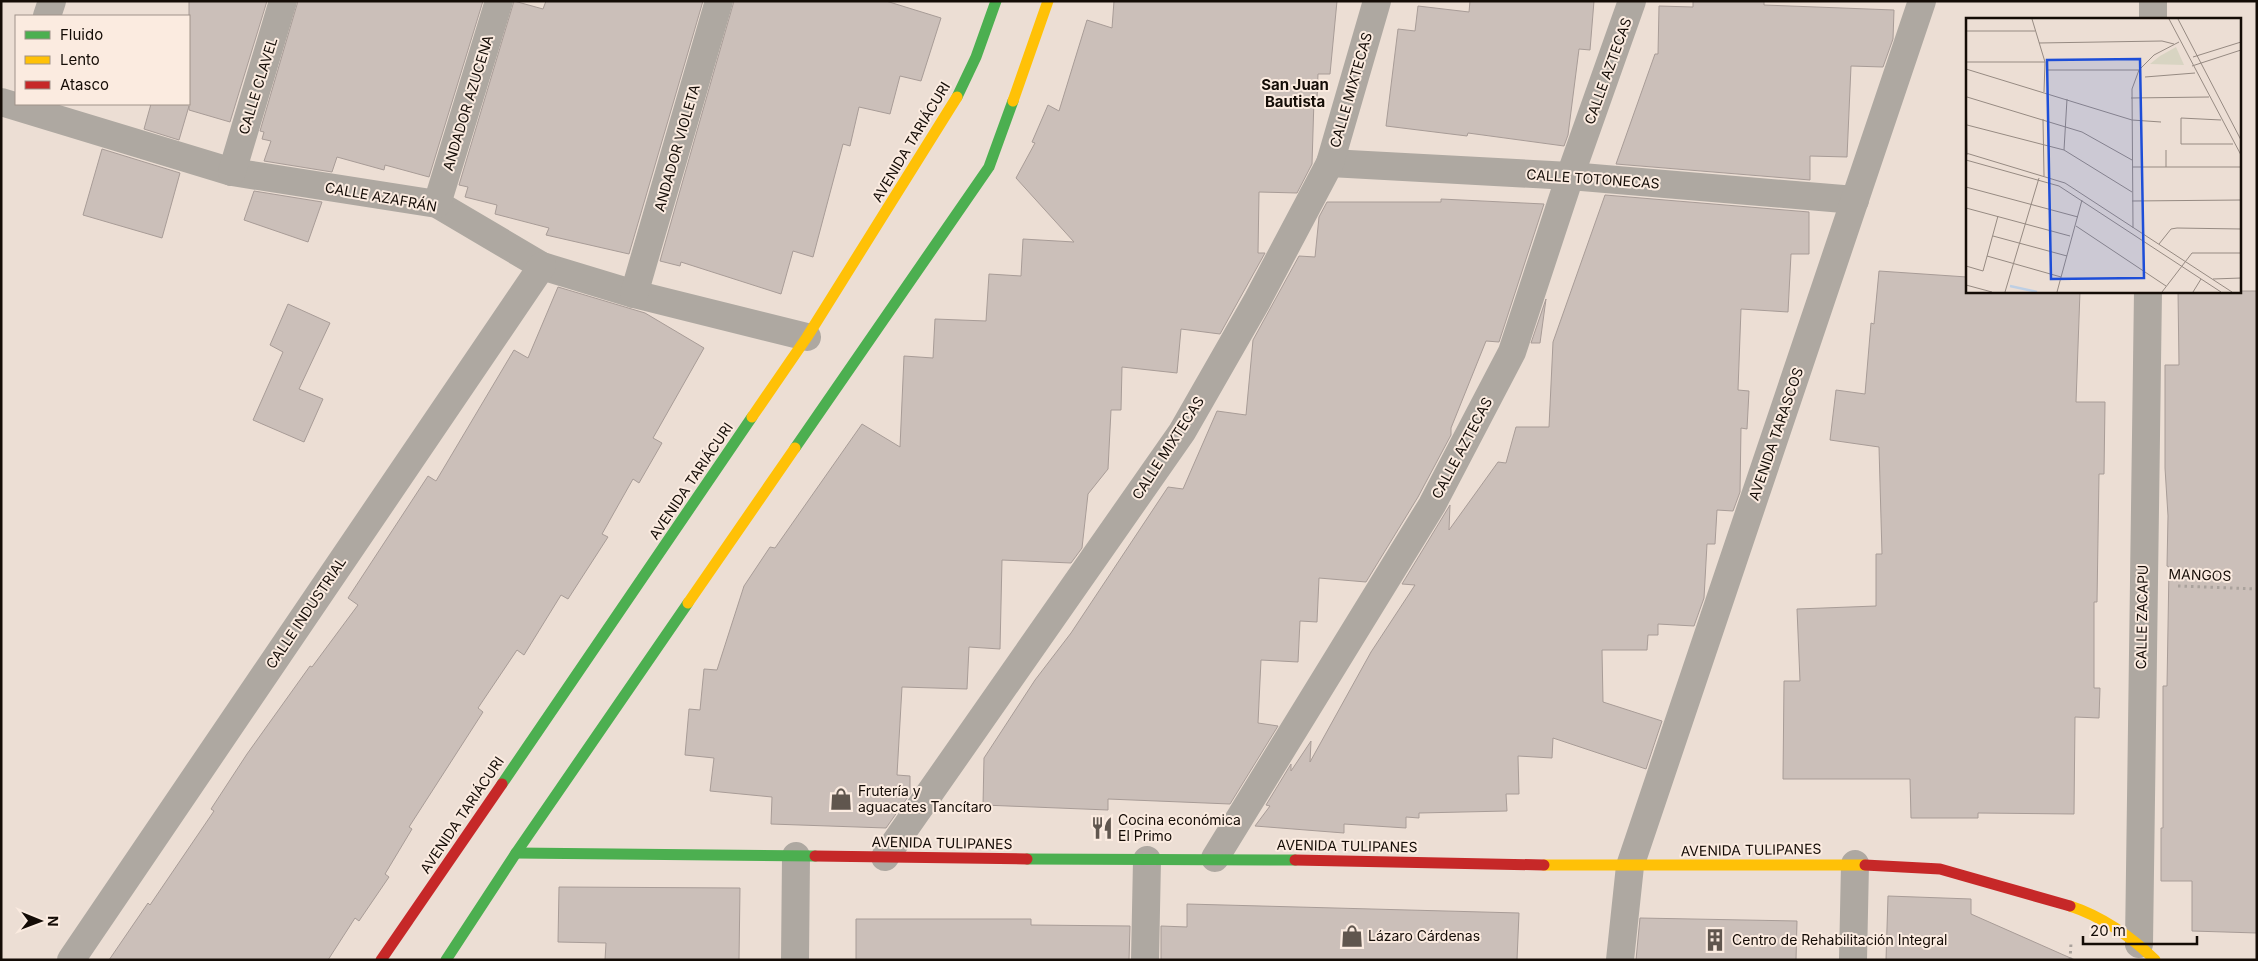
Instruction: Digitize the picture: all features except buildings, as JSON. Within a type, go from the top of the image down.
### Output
[{"type":"street","points":[[47,15],[52,1]]},
{"type":"street","name":"CALLE CLAVEL","points":[[232,172],[283,1]]},
{"type":"street","name":"ANDADOR AZUCENA","points":[[437,204],[499,1]]},
{"type":"street","name":"ANDADOR VIOLETA","points":[[634,294],[720,1]]},
{"type":"street","name":"AVENIDA TARIÁCURI","points":[[381,960],[808,337],[954,103],[976,57],[996,1]]},
{"type":"street","points":[[446,960],[516,853],[989,167],[1048,1]]},
{"type":"street","name":"CALLE MIXTECAS","points":[[885,857],[1182,432],[1258,301],[1330,163],[1377,1]]},
{"type":"street","name":"CALLE AZTECAS","points":[[1215,858],[1432,505],[1512,352],[1570,176],[1632,1]]},
{"type":"street","name":"AVENIDA TARASCOS","points":[[1620,960],[1630,866],[1922,1]]},
{"type":"street","points":[[2153,1],[2153,18]]},
{"type":"street","name":"CALLE AZAFRÁN","points":[[16,105],[232,172],[437,204],[542,266],[634,294],[808,337]]},
{"type":"street","name":"CALLE TOTONECAS","points":[[1330,163],[1570,176],[1855,200]]},
{"type":"street","name":"CALLE INDUSTRIAL","points":[[70,960],[542,266]]},
{"type":"street","name":"CALLE ZACAPU","points":[[2147,952],[2142,584],[2148,292]]},
{"type":"street","name":"AVENIDA TULIPANES","points":[[516,853],[1147,860],[1215,858],[1630,866],[1854,864],[1940,869],[2075,908],[2099,919],[2147,952]]},
{"type":"street","points":[[795,960],[796,856]]},
{"type":"street","points":[[1145,960],[1147,860]]},
{"type":"street","points":[[1853,960],[1854,864]]},
{"type":"path","name":"MANGOS","points":[[2142,584],[2257,589]]},
{"type":"traffic: fast","points":[[957,97],[976,57],[996,1]]},
{"type":"traffic: fast","points":[[795,448],[989,167],[1013,101]]},
{"type":"traffic: fast","points":[[502,784],[752,417]]},
{"type":"traffic: fast","points":[[446,960],[516,853],[688,603]]},
{"type":"traffic: fast","points":[[516,853],[815,856]]},
{"type":"traffic: fast","points":[[1027,859],[1295,860]]},
{"type":"traffic: slow","points":[[1013,101],[1048,1]]},
{"type":"traffic: slow","points":[[752,417],[807,337],[957,97]]},
{"type":"traffic: slow","points":[[688,603],[795,448]]},
{"type":"traffic: slow","points":[[1544,865],[1865,865]]},
{"type":"traffic: slow","points":[[2070,906],[2093,915],[2116,928],[2155,960]]},
{"type":"traffic: jam","points":[[381,960],[502,784]]},
{"type":"traffic: jam","points":[[815,856],[1027,859]]},
{"type":"traffic: jam","points":[[1295,860],[1544,865]]},
{"type":"traffic: jam","points":[[1865,865],[1940,869],[2070,906]]},
{"type":"place","name":"Frutería y aguacates Tancítaro","points":[[841,799]]},
{"type":"place","name":"Cocina económica El Primo","points":[[1102,828]]},
{"type":"place","name":"Lázaro Cárdenas","points":[[1352,936]]},
{"type":"place","name":"Centro de Rehabilitación Integral","points":[[1715,940]]},
{"type":"district","name":"San Juan Bautista","points":[[1295,94]]}]
